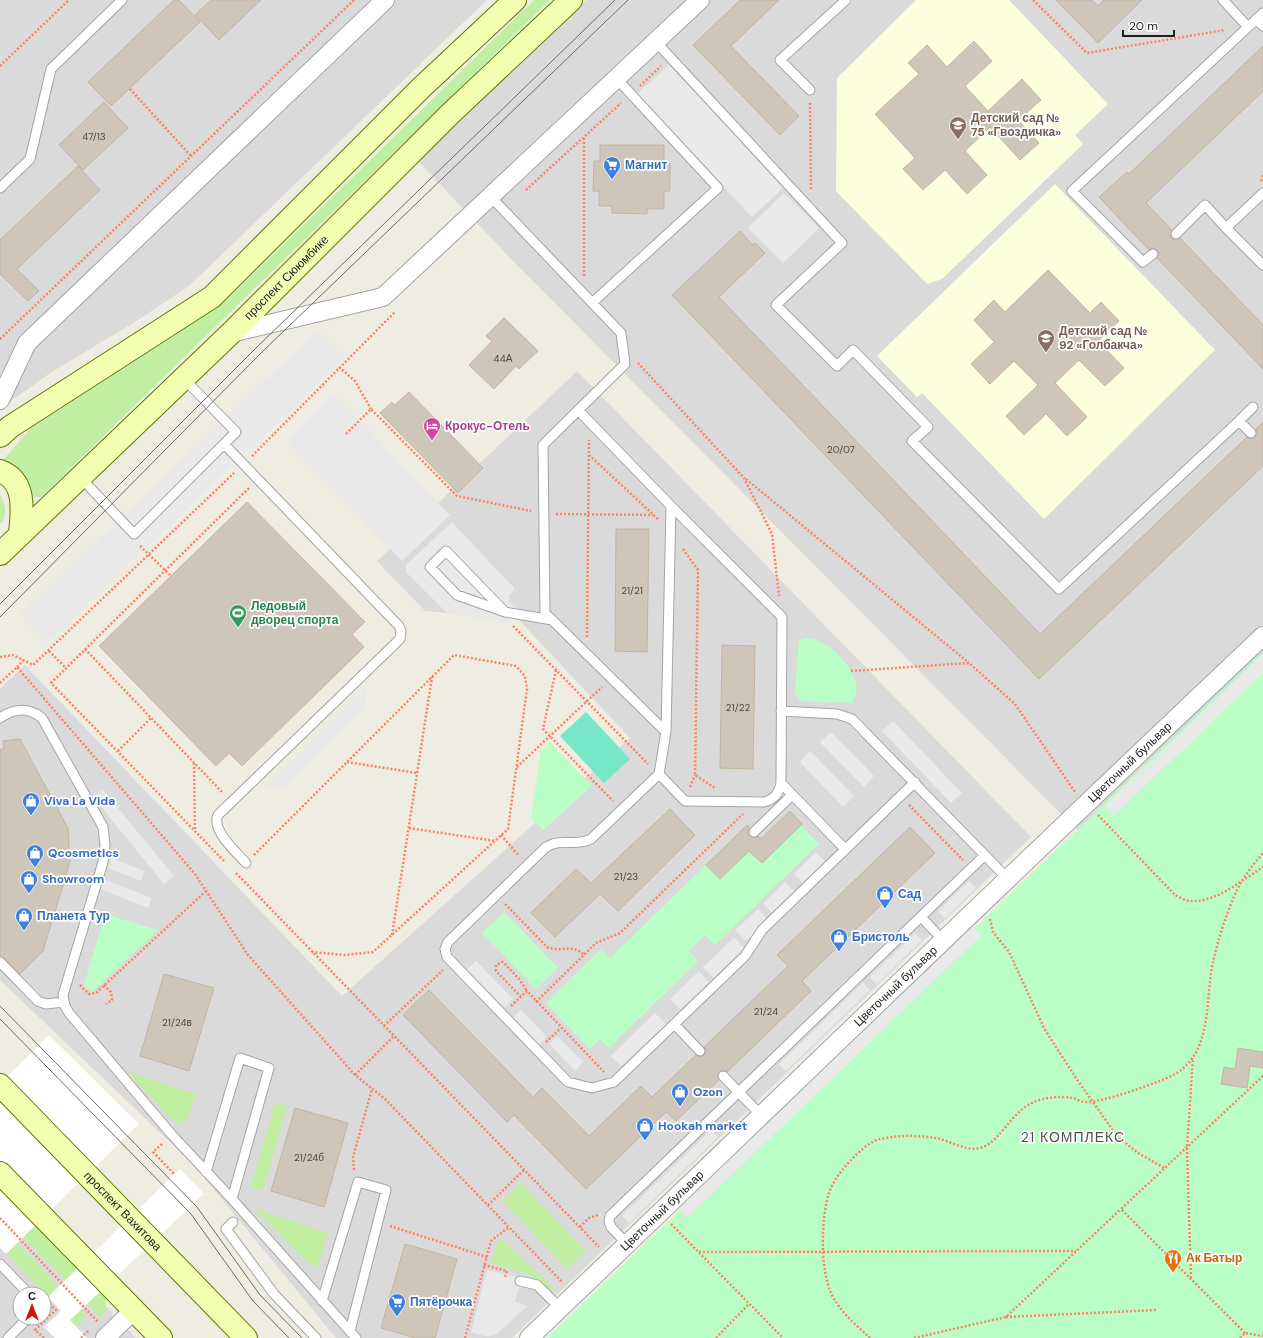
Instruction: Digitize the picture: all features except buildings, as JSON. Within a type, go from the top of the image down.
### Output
[{"type":"main road","points":[[0,436],[10,427],[212,297],[422,87],[515,0]]},
{"type":"main road","name":"проспект Сююмбике","points":[[0,554],[231,333],[450,114],[572,0]]},
{"type":"main road","points":[[0,471],[17,484],[23,504],[20,534]]},
{"type":"main road","name":"проспект Вахитова","points":[[1,1086],[246,1338]]},
{"type":"main road","points":[[0,1173],[161,1338]]},
{"type":"street","points":[[231,333],[383,297],[700,0]]},
{"type":"street","points":[[1,394],[27,343],[384,1]]},
{"type":"street","name":"Цветочный бульвар","points":[[529,1338],[628,1245],[761,1114],[1087,802],[1263,636]]},
{"type":"street","points":[[102,1330],[133,1311]]},
{"type":"lane","points":[[0,188],[30,159],[51,69],[122,0]]},
{"type":"lane","points":[[810,90],[780,60],[846,0]]},
{"type":"lane","points":[[1223,0],[1248,27]]},
{"type":"lane","points":[[1153,254],[1143,262],[1069,194],[1263,12]]},
{"type":"lane","points":[[1256,19],[1263,26]]},
{"type":"lane","points":[[656,42],[842,243],[776,305],[837,366],[853,350],[928,427],[912,441],[1059,589],[1253,407]]},
{"type":"lane","points":[[592,303],[718,188],[617,79]]},
{"type":"lane","points":[[1226,228],[1263,193]]},
{"type":"lane","points":[[490,196],[621,333],[625,364],[543,445],[545,614],[666,732]]},
{"type":"lane","points":[[1176,234],[1205,205],[1263,265]]},
{"type":"lane","points":[[80,477],[134,534],[236,432],[184,378]]},
{"type":"lane","points":[[578,410],[782,617],[781,783],[778,793],[774,798],[764,802],[685,801],[658,774]]},
{"type":"lane","points":[[1239,421],[1251,433]]},
{"type":"lane","points":[[224,444],[399,626],[400,635],[400,639],[233,803],[218,815],[216,824],[217,829],[246,863]]},
{"type":"lane","points":[[671,506],[666,732],[658,774],[591,839],[583,843],[561,841],[553,843],[545,848],[448,942],[445,953],[451,962],[568,1082],[592,1088],[614,1082],[744,956],[762,930],[915,782]]},
{"type":"lane","points":[[500,611],[446,551],[430,567],[457,595],[500,611],[552,620]]},
{"type":"lane","points":[[0,718],[10,712],[23,710],[30,711],[42,718],[102,827],[105,840],[103,862],[64,995],[64,1002],[73,1018],[172,1135],[353,1335]]},
{"type":"lane","points":[[781,711],[837,714],[852,719],[1008,878]]},
{"type":"lane","points":[[781,783],[845,849]]},
{"type":"lane","points":[[754,832],[792,795]]},
{"type":"lane","points":[[628,1245],[611,1227],[608,1220],[610,1216],[985,855]]},
{"type":"lane","points":[[920,917],[943,940]]},
{"type":"lane","points":[[0,962],[38,1001],[46,1004],[64,1002]]},
{"type":"lane","points":[[674,1024],[700,1051]]},
{"type":"lane","points":[[206,1172],[240,1058],[269,1068],[232,1200]]},
{"type":"lane","points":[[723,1076],[761,1114]]},
{"type":"lane","points":[[322,1301],[358,1182],[386,1190],[353,1335]]},
{"type":"lane","points":[[233,1222],[226,1228],[274,1294],[316,1338]]},
{"type":"lane","points":[[0,1264],[21,1286]]},
{"type":"lane","points":[[520,1281],[537,1285],[560,1308]]},
{"type":"lane","points":[[8,1338],[20,1326]]},
{"type":"path","points":[[0,66],[69,0]]},
{"type":"path","points":[[0,339],[354,0]]},
{"type":"path","points":[[1033,0],[1087,53],[1248,27]]},
{"type":"path","points":[[503,210],[670,58]]},
{"type":"path","points":[[130,89],[191,156]]},
{"type":"path","points":[[810,90],[811,210]]},
{"type":"path","points":[[584,136],[584,295]]},
{"type":"path","points":[[0,657],[13,655],[33,665],[244,464],[372,334]]},
{"type":"path","points":[[623,346],[744,478],[969,663],[1015,704],[1077,796],[1087,802],[1120,840],[1175,895],[1188,901],[1199,901],[1214,897],[1263,867]]},
{"type":"path","points":[[339,367],[355,382],[371,408],[457,496],[544,514],[653,515]]},
{"type":"path","points":[[346,434],[371,408]]},
{"type":"path","points":[[587,654],[589,421]]},
{"type":"path","points":[[589,455],[670,531]]},
{"type":"path","points":[[744,478],[772,534],[782,617]]},
{"type":"path","points":[[226,863],[51,683],[258,479]]},
{"type":"path","points":[[149,555],[171,576]]},
{"type":"path","points":[[698,570],[695,775],[736,802]]},
{"type":"path","points":[[500,611],[658,774]]},
{"type":"path","points":[[85,649],[233,803]]},
{"type":"path","points":[[49,651],[66,668]]},
{"type":"path","points":[[236,874],[454,655],[516,666],[525,676],[527,689],[508,829],[373,952],[344,956],[312,952]]},
{"type":"path","points":[[0,683],[24,660]]},
{"type":"path","points":[[851,671],[969,663]]},
{"type":"path","points":[[17,667],[195,874],[248,955],[355,1075],[385,1099],[566,1286]]},
{"type":"path","points":[[556,670],[543,729],[622,810]]},
{"type":"path","points":[[392,936],[432,677]]},
{"type":"path","points":[[516,767],[611,678]]},
{"type":"path","points":[[118,751],[151,718]]},
{"type":"path","points":[[194,762],[195,832]]},
{"type":"path","points":[[348,762],[417,773]]},
{"type":"path","points":[[901,796],[964,861],[969,870]]},
{"type":"path","points":[[536,1002],[601,940],[614,937],[620,933],[756,802]]},
{"type":"path","points":[[409,828],[495,841]]},
{"type":"path","points":[[501,835],[527,865]]},
{"type":"path","points":[[1191,1279],[1186,1149],[1193,1058],[1202,1038],[1213,962],[1236,893],[1243,879],[1263,853]]},
{"type":"path","points":[[231,868],[603,1251]]},
{"type":"path","points":[[70,975],[91,994],[96,993],[206,891]]},
{"type":"path","points":[[496,895],[547,947],[556,950],[575,948],[584,955]]},
{"type":"path","points":[[986,899],[993,932],[1009,952],[1045,1030],[1117,1136],[1138,1153],[1166,1169]]},
{"type":"path","points":[[384,1026],[451,962]]},
{"type":"path","points":[[521,996],[496,971],[495,967],[498,963],[504,963],[520,980],[526,991],[536,1002],[614,1082]]},
{"type":"path","points":[[104,985],[112,995],[112,1000],[106,1004]]},
{"type":"path","points":[[502,1015],[526,991]]},
{"type":"path","points":[[537,1051],[561,1028]]},
{"type":"path","points":[[355,1075],[394,1036]]},
{"type":"path","points":[[870,1338],[847,1317],[831,1292],[823,1260],[823,1222],[829,1192],[841,1170],[860,1151],[878,1139],[907,1135],[938,1138],[965,1148],[982,1148],[994,1141],[1014,1114],[1034,1101],[1053,1097],[1073,1098],[1085,1103],[1093,1102],[1138,1089],[1177,1073],[1193,1058]]},
{"type":"path","points":[[1006,1317],[1166,1169],[1263,1076]]},
{"type":"path","points":[[358,1182],[353,1167],[353,1157],[372,1089]]},
{"type":"path","points":[[159,1146],[153,1152],[174,1175]]},
{"type":"path","points":[[488,1205],[524,1170]]},
{"type":"path","points":[[1121,1209],[1245,1333],[1263,1336]]},
{"type":"path","points":[[661,1213],[782,1338]]},
{"type":"path","points":[[580,1227],[592,1217],[600,1215],[610,1216]]},
{"type":"path","points":[[0,1218],[102,1330]]},
{"type":"path","points":[[378,1222],[487,1257]]},
{"type":"path","points":[[464,1338],[491,1241],[509,1227]]},
{"type":"path","points":[[699,1252],[1076,1251]]},
{"type":"path","points":[[484,1265],[507,1271],[505,1277]]},
{"type":"path","points":[[716,1338],[750,1304]]},
{"type":"path","points":[[44,1338],[36,1330],[58,1308]]},
{"type":"path","points":[[914,1338],[1006,1317],[1157,1310]]},
{"type":"path","points":[[1240,1338],[1245,1333]]},
{"type":"shaded area","points":[[0,0],[487,0],[189,286],[138,320],[50,373],[0,409]]},
{"type":"shaded area","points":[[586,0],[1263,0],[1263,665],[1085,838],[515,263],[418,161]]},
{"type":"shaded area","name":"Детский сад № 75 «Гвоздичка»","points":[[916,0],[1009,0],[1108,104],[1075,135],[1083,144],[942,279],[927,284],[836,191],[837,78]]},
{"type":"shaded area","points":[[669,65],[783,188],[752,217],[637,94]]},
{"type":"shaded area","name":"Детский сад № 92 «Голбакча»","points":[[1055,184],[1215,350],[1044,519],[922,393],[917,397],[877,356]]},
{"type":"shaded area","points":[[784,193],[819,228],[783,263],[748,228]]},
{"type":"shaded area","points":[[318,330],[345,358],[47,643],[20,614]]},
{"type":"shaded area","points":[[577,371],[1031,837],[512,1338],[336,1338],[193,1164],[0,980],[0,689],[25,665],[342,996],[630,738],[518,619],[425,611],[377,561]]},
{"type":"shaded area","points":[[334,394],[450,515],[402,561],[286,440]]},
{"type":"shaded area","points":[[452,522],[515,589],[509,595],[509,602],[519,611],[509,624],[446,612],[406,572],[406,565]]},
{"type":"shaded area","points":[[1263,654],[1263,673],[1114,816],[1105,806]]},
{"type":"shaded area","points":[[366,686],[365,708],[283,790],[265,788]]},
{"type":"shaded area","points":[[893,721],[962,793],[951,803],[882,731]]},
{"type":"shaded area","points":[[831,732],[874,776],[864,787],[820,742]]},
{"type":"shaded area","points":[[810,751],[854,796],[843,807],[800,762]]},
{"type":"shaded area","points":[[103,790],[174,876],[164,884],[94,798]]},
{"type":"shaded area","points":[[816,852],[826,863],[804,884],[794,874]]},
{"type":"shaded area","points":[[111,858],[145,871],[141,881],[108,868]]},
{"type":"shaded area","points":[[103,879],[152,898],[148,908],[100,889]]},
{"type":"shaded area","points":[[969,881],[976,888],[945,918],[938,911]]},
{"type":"shaded area","points":[[785,882],[795,892],[773,914],[763,903]]},
{"type":"shaded area","points":[[758,909],[768,919],[746,941],[735,930]]},
{"type":"shaded area","points":[[970,924],[981,936],[687,1218],[675,1205]]},
{"type":"shaded area","points":[[915,933],[922,940],[877,984],[870,977]]},
{"type":"shaded area","points":[[734,937],[744,948],[713,978],[703,967]]},
{"type":"shaded area","points":[[476,961],[513,999],[504,1007],[467,969]]},
{"type":"shaded area","points":[[699,971],[709,982],[680,1009],[670,999]]},
{"type":"shaded area","points":[[863,983],[870,990],[786,1071],[779,1064]]},
{"type":"shaded area","points":[[521,1010],[547,1037],[539,1045],[513,1018]]},
{"type":"shaded area","points":[[655,1013],[666,1024],[621,1066],[611,1056]]},
{"type":"shaded area","points":[[557,1036],[583,1062],[575,1071],[549,1044]]},
{"type":"shaded area","points":[[711,1130],[718,1137],[629,1223],[622,1216]]},
{"type":"shaded area","points":[[0,1196],[136,1338],[0,1338]]},
{"type":"shaded area","points":[[487,1270],[521,1278],[515,1302],[527,1306],[498,1333],[488,1337],[471,1332]]},
{"type":"green space","points":[[534,0],[550,0],[41,497],[35,497],[2,461],[31,428],[174,336],[228,299]]},
{"type":"green space","points":[[0,494],[5,509],[5,514],[3,521],[0,524]]},
{"type":"green space","points":[[806,638],[814,639],[829,647],[843,660],[853,674],[857,687],[852,703],[802,701],[795,694],[799,640]]},
{"type":"green space","points":[[1263,652],[1263,1338],[547,1338]]},
{"type":"green space","points":[[586,712],[630,759],[604,783],[560,736]]},
{"type":"green space","points":[[550,742],[592,786],[543,830],[531,817],[541,750]]},
{"type":"green space","points":[[801,826],[819,844],[715,945],[705,935],[689,951],[698,961],[609,1048],[600,1039],[590,1049],[546,1003],[601,949],[610,958],[706,865],[720,879],[749,851],[762,863]]},
{"type":"green space","points":[[504,912],[558,968],[536,989],[482,933]]},
{"type":"green space","points":[[105,914],[158,930],[92,992],[84,985]]},
{"type":"green space","points":[[128,1072],[196,1094],[186,1121],[180,1123],[172,1120]]},
{"type":"green space","points":[[275,1103],[287,1106],[263,1190],[251,1187]]},
{"type":"green space","points":[[521,1183],[586,1251],[568,1269],[502,1201]]},
{"type":"green space","points":[[253,1208],[328,1233],[318,1267],[307,1262]]},
{"type":"green space","points":[[36,1225],[104,1293],[106,1306],[102,1318],[23,1237]]},
{"type":"green space","points":[[501,1239],[554,1288],[549,1293],[529,1275],[491,1263],[497,1244]]},
{"type":"green space","points":[[17,1243],[87,1316],[76,1326],[52,1301],[52,1286],[38,1286],[7,1254]]},
{"type":"pier","points":[[49,1035],[139,1124],[6,1254],[0,1248],[0,1084]]},
{"type":"pier","points":[[180,1169],[204,1194],[70,1320],[87,1338],[55,1338],[44,1327],[52,1326],[52,1319],[61,1311],[52,1301],[52,1293]]},
{"type":"tram line","points":[[0,604],[257,347],[615,0]]},
{"type":"tram line","points":[[0,617],[262,352],[628,0]]},
{"type":"tram line","points":[[0,1006],[197,1207],[260,1295],[302,1338]]},
{"type":"tram line","points":[[0,1019],[191,1214],[253,1301],[289,1338]]},
{"type":"place","name":"Детский сад № 75 «Гвоздичка»","points":[[958,140]]},
{"type":"place","name":"Магнит","points":[[612,180]]},
{"type":"place","name":"Детский сад № 92 «Голбакча»","points":[[1046,353]]},
{"type":"place","name":"Крокус-Отель","points":[[432,441]]},
{"type":"place","name":"Ледовый дворец спорта","points":[[238,628]]},
{"type":"place","name":"Viva La Vida","points":[[31,816]]},
{"type":"place","name":"Qcosmetics","points":[[35,868]]},
{"type":"place","name":"Showroom","points":[[29,894]]},
{"type":"place","name":"Сад","points":[[885,909]]},
{"type":"place","name":"Планета Тур","points":[[24,931]]},
{"type":"place","name":"Бристоль","points":[[839,952]]},
{"type":"place","name":"Ozon","points":[[680,1107]]},
{"type":"place","name":"Hookah market","points":[[645,1141]]},
{"type":"place","name":"Ак Батыр","points":[[1173,1273]]},
{"type":"place","name":"Пятёрочка","points":[[397,1317]]},
{"type":"district","name":"21 КОМПЛЕКС","points":[[1073,1137]]}]
